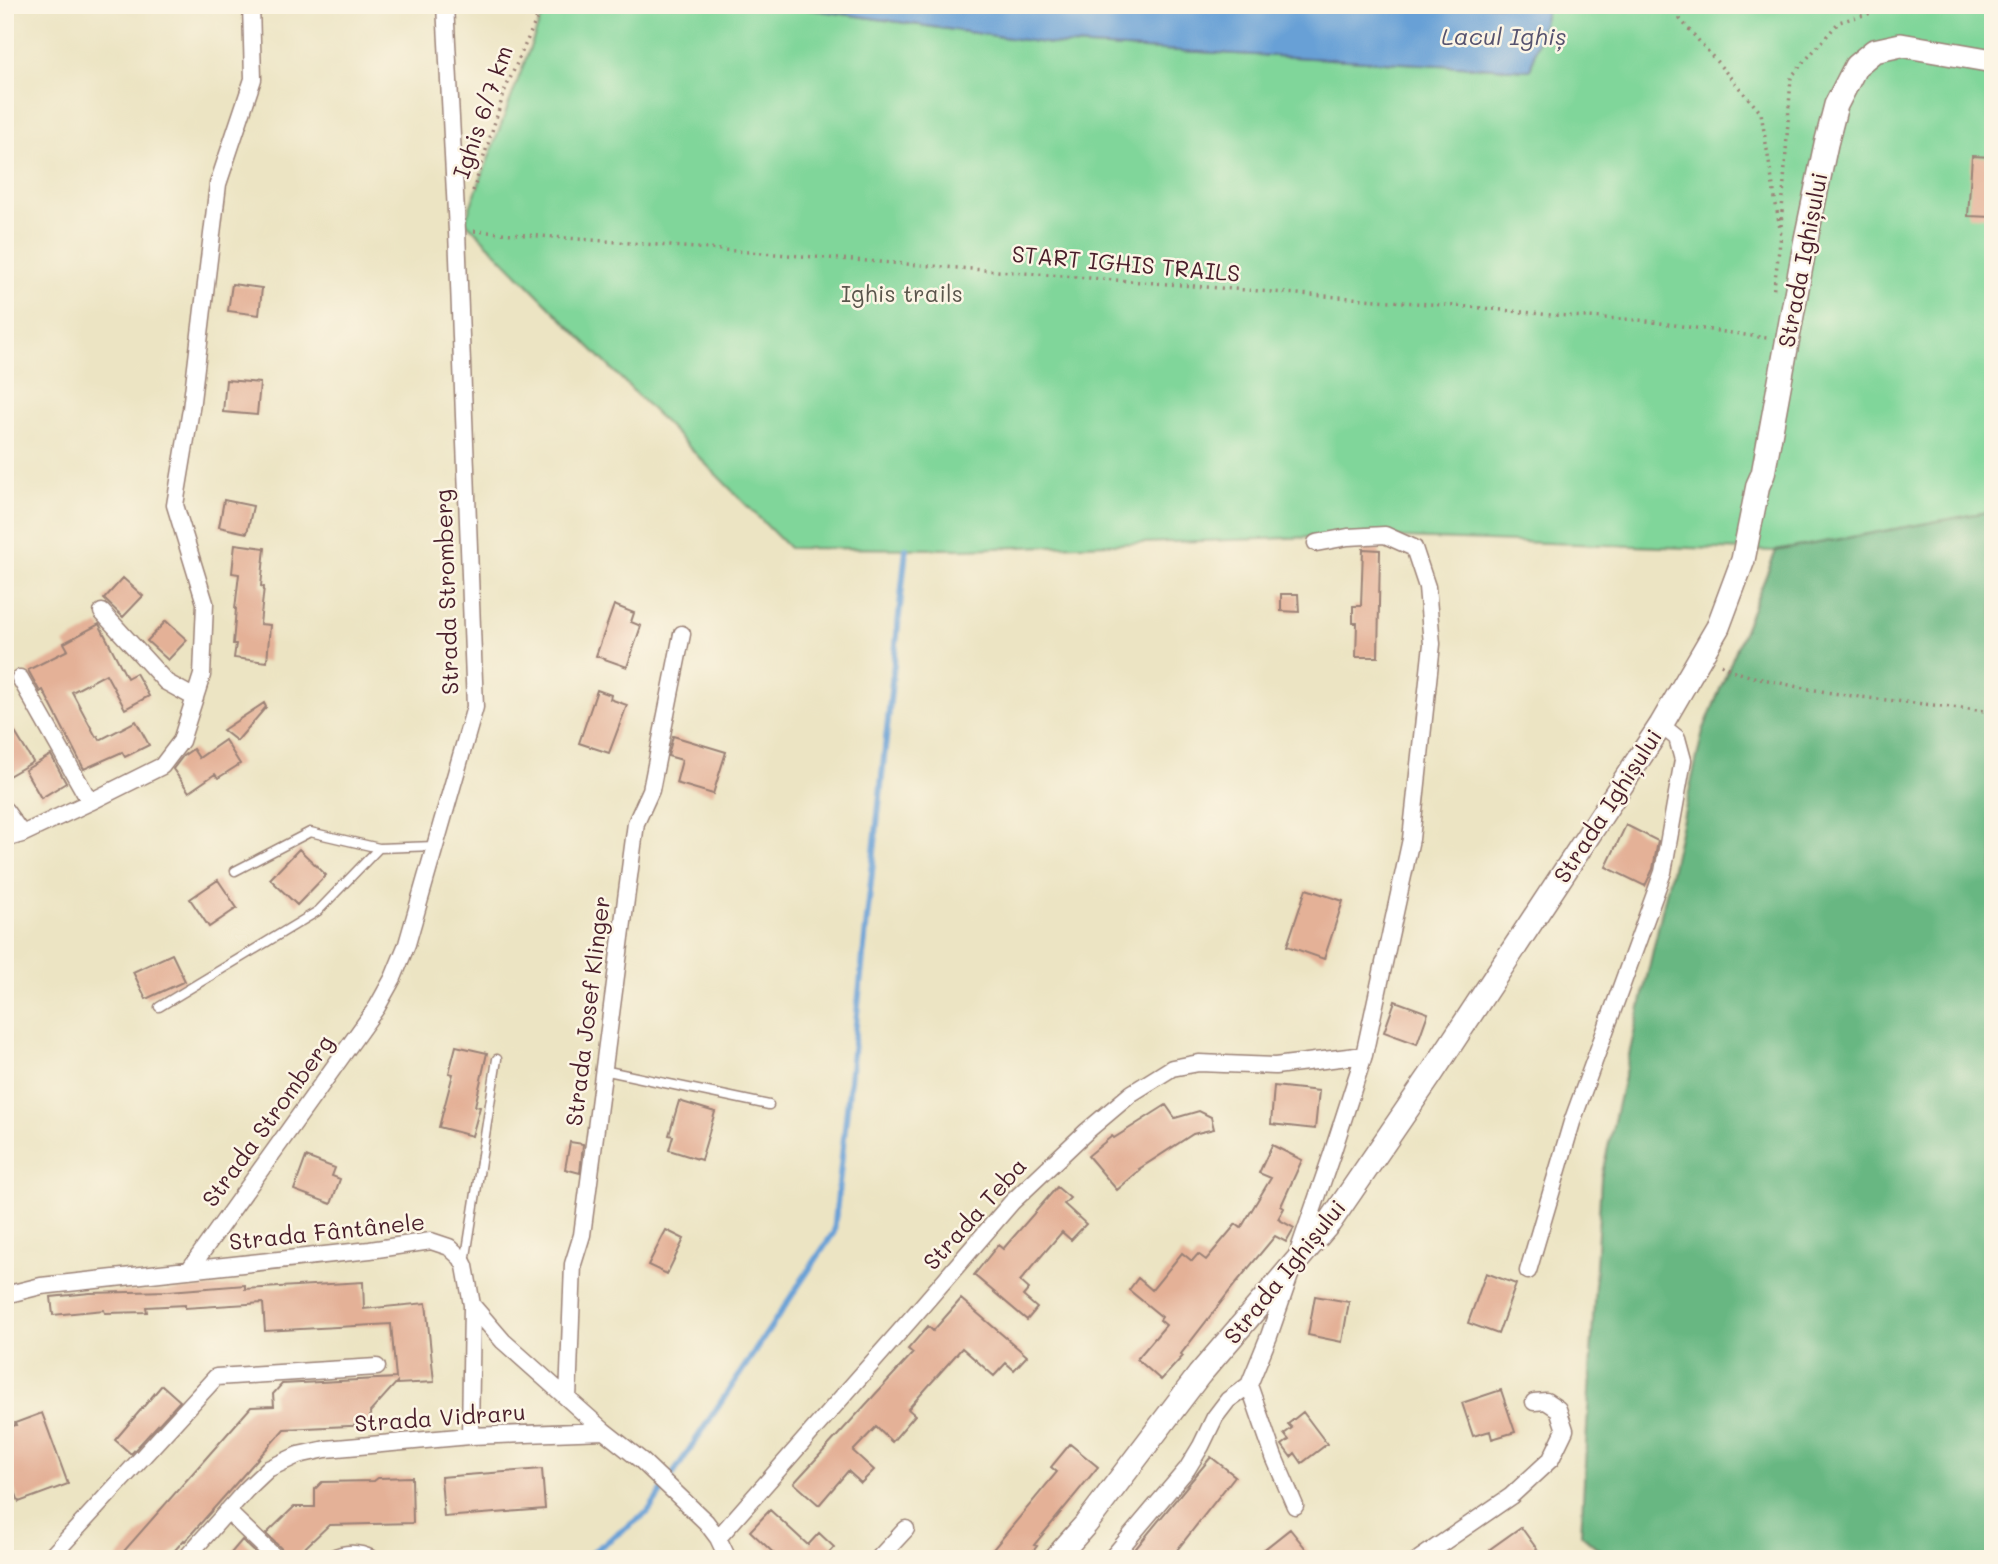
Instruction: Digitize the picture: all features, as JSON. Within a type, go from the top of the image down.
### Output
[{"type":"street","points":[[5,839],[22,834],[162,766],[181,740],[202,675],[205,603],[175,505],[191,409],[218,184],[253,79],[251,5]]},
{"type":"street","name":"Strada Stromberg","points":[[189,1270],[377,1007],[393,978],[407,944],[475,707],[457,232],[445,5]]},
{"type":"street","name":"Strada Ighișului","points":[[1055,1559],[1086,1524],[1199,1375],[1330,1222],[1430,1076],[1661,725],[1718,627],[1743,560],[1758,485],[1763,474],[1807,239],[1836,105],[1856,66],[1874,51],[1901,45],[1993,61]]},
{"type":"street","points":[[1111,1559],[1187,1469],[1215,1417],[1228,1400],[1248,1385],[1269,1336],[1364,1055],[1410,839],[1432,644],[1427,587],[1414,548],[1385,535],[1348,537],[1316,543]]},
{"type":"street","points":[[102,611],[166,682],[195,698]]},
{"type":"street","name":"Strada Josef Klinger","points":[[568,1399],[573,1265],[582,1235],[636,823],[651,790],[682,635]]},
{"type":"street","points":[[20,678],[90,802]]},
{"type":"street","points":[[1528,1270],[1572,1122],[1662,872],[1683,760],[1677,738],[1661,725]]},
{"type":"street","points":[[5,810],[22,834]]},
{"type":"street","name":"Strada Teba","points":[[718,1538],[1012,1202],[1087,1131],[1132,1093],[1172,1069],[1199,1063],[1275,1066],[1364,1055]]},
{"type":"street","name":"Strada Fântânele","points":[[5,1295],[41,1286],[431,1241],[456,1252],[465,1266]]},
{"type":"street","points":[[465,1266],[472,1305],[470,1436]]},
{"type":"street","points":[[472,1305],[502,1341],[642,1461],[706,1522],[718,1538],[728,1559]]},
{"type":"street","points":[[49,1559],[216,1377],[377,1367]]},
{"type":"street","points":[[1248,1385],[1274,1457],[1296,1506]]},
{"type":"street","points":[[1419,1559],[1511,1496],[1551,1459],[1565,1430],[1558,1409],[1546,1401],[1534,1402]]},
{"type":"street","name":"Strada Vidraru","points":[[185,1559],[268,1469],[298,1455],[326,1449],[470,1436],[604,1431]]},
{"type":"street","points":[[227,1511],[277,1559]]},
{"type":"street","points":[[878,1559],[906,1529]]},
{"type":"street","points":[[331,1559],[349,1553],[372,1559]]},
{"type":"lane","points":[[235,871],[310,832],[379,848],[435,846]]},
{"type":"lane","points":[[159,1007],[318,911],[379,848]]},
{"type":"lane","points":[[465,1266],[497,1059]]},
{"type":"lane","points":[[603,1070],[769,1105]]},
{"type":"path","name":"Ighis 6/7 km","points":[[473,192],[505,90],[537,18],[539,5]]},
{"type":"path","points":[[1684,5],[1680,19],[1761,113],[1781,235]]},
{"type":"path","points":[[1772,298],[1781,235],[1791,77],[1839,22],[1900,5]]},
{"type":"path","points":[[1965,5],[1993,7]]},
{"type":"path","name":"START IGHIS TRAILS","points":[[475,231],[1639,320],[1787,341]]},
{"type":"path","points":[[1704,652],[1730,671],[1797,687],[1885,701],[1993,712]]},
{"type":"green space","name":"Ighis trails","points":[[546,5],[780,5],[1051,44],[1530,70],[1548,5],[1993,5],[1993,511],[1776,551],[1347,536],[963,549],[789,548],[465,221]]},
{"type":"green space","points":[[1993,511],[1993,1559],[1610,1559],[1581,1534],[1601,1178],[1703,731],[1776,551]]},
{"type":"water","name":"Lacul Ighiș","points":[[780,5],[1548,5],[1530,70],[1051,44]]},
{"type":"building","points":[[1972,156],[1993,157],[1993,217],[1968,216]]},
{"type":"building","points":[[232,284],[262,288],[259,315],[228,311]]},
{"type":"building","points":[[226,380],[260,383],[257,415],[223,412]]},
{"type":"building","points":[[224,500],[253,506],[247,533],[219,527]]},
{"type":"building","points":[[235,544],[265,548],[260,624],[270,625],[267,662],[234,658],[239,574],[232,573]]},
{"type":"building","points":[[1363,549],[1380,550],[1378,657],[1356,657],[1357,623],[1353,623],[1353,606],[1361,606]]},
{"type":"building","points":[[123,578],[143,596],[123,617],[104,599]]},
{"type":"building","points":[[1281,594],[1298,594],[1299,612],[1281,611]]},
{"type":"building","points":[[614,605],[634,613],[631,622],[641,626],[627,667],[596,656]]},
{"type":"building","points":[[166,621],[187,640],[168,660],[147,641]]},
{"type":"building","points":[[99,624],[127,678],[136,673],[149,696],[125,709],[106,674],[72,692],[100,740],[136,721],[149,745],[125,757],[122,752],[84,769],[43,690],[40,692],[28,670],[68,650],[64,643]]},
{"type":"building","points":[[597,690],[611,695],[610,699],[627,705],[609,753],[579,743]]},
{"type":"building","points":[[264,703],[266,707],[237,741],[223,730]]},
{"type":"building","points":[[5,716],[33,762],[5,778]]},
{"type":"building","points":[[673,736],[726,752],[713,794],[676,783],[682,760],[668,756]]},
{"type":"building","points":[[225,740],[240,764],[218,778],[215,774],[189,792],[173,769],[183,756],[193,749],[199,758]]},
{"type":"building","points":[[51,755],[66,783],[41,798],[25,770]]},
{"type":"building","points":[[1626,825],[1658,841],[1653,869],[1645,886],[1606,867]]},
{"type":"building","points":[[299,849],[326,875],[297,905],[270,879]]},
{"type":"building","points":[[218,880],[237,908],[209,927],[190,899]]},
{"type":"building","points":[[1306,889],[1343,901],[1324,959],[1287,946]]},
{"type":"building","points":[[172,954],[185,981],[146,999],[133,972]]},
{"type":"building","points":[[1395,1001],[1428,1013],[1417,1044],[1384,1032]]},
{"type":"building","points":[[456,1046],[487,1053],[475,1106],[480,1107],[472,1136],[439,1127],[453,1074],[449,1073]]},
{"type":"building","points":[[1274,1086],[1319,1091],[1315,1129],[1271,1124]]},
{"type":"building","points":[[679,1101],[715,1112],[701,1160],[669,1150],[673,1136],[669,1135]]},
{"type":"building","points":[[1166,1105],[1175,1118],[1199,1111],[1211,1117],[1214,1129],[1193,1134],[1139,1169],[1117,1190],[1088,1156],[1112,1136],[1114,1138]]},
{"type":"building","points":[[570,1142],[583,1144],[580,1173],[565,1169]]},
{"type":"building","points":[[1272,1145],[1302,1160],[1281,1206],[1284,1208],[1278,1219],[1294,1228],[1286,1242],[1275,1236],[1181,1354],[1183,1356],[1161,1380],[1137,1359],[1166,1325],[1160,1320],[1162,1317],[1129,1290],[1138,1278],[1152,1290],[1182,1253],[1192,1261],[1198,1254],[1206,1260],[1236,1224],[1241,1228],[1271,1178],[1259,1173]]},
{"type":"building","points":[[306,1157],[335,1168],[332,1176],[340,1179],[331,1204],[294,1190]]},
{"type":"building","points":[[1057,1187],[1070,1198],[1064,1204],[1086,1224],[1071,1240],[1062,1232],[1020,1281],[1029,1289],[1023,1296],[1037,1308],[1027,1320],[974,1275],[998,1245],[1003,1249]]},
{"type":"building","points":[[666,1230],[684,1239],[667,1274],[648,1265]]},
{"type":"building","points":[[1486,1273],[1516,1284],[1498,1334],[1468,1323]]},
{"type":"building","points":[[363,1282],[364,1309],[426,1303],[434,1382],[397,1382],[370,1412],[371,1425],[284,1429],[167,1559],[117,1559],[251,1407],[274,1406],[273,1394],[282,1384],[396,1378],[391,1324],[265,1331],[263,1303],[185,1308],[185,1305],[146,1307],[147,1312],[105,1313],[104,1310],[53,1315],[51,1297],[245,1285],[245,1289]]},
{"type":"building","points":[[1315,1296],[1349,1302],[1342,1342],[1308,1335]]},
{"type":"building","points":[[961,1299],[1027,1356],[1014,1370],[1006,1363],[994,1376],[962,1348],[908,1409],[915,1415],[892,1442],[876,1427],[853,1451],[874,1470],[861,1483],[848,1471],[819,1505],[794,1483],[913,1353],[908,1349],[928,1326],[933,1331]]},
{"type":"building","points":[[162,1385],[180,1401],[131,1454],[115,1440]]},
{"type":"building","points":[[1501,1390],[1515,1432],[1492,1439],[1490,1431],[1473,1436],[1462,1403]]},
{"type":"building","points":[[1303,1412],[1327,1444],[1302,1463],[1295,1453],[1291,1457],[1282,1445],[1289,1440],[1284,1434],[1292,1428],[1288,1424]]},
{"type":"building","points":[[42,1413],[68,1484],[19,1502],[14,1488],[5,1492],[5,1428]]},
{"type":"building","points":[[1070,1444],[1098,1467],[1034,1545],[1037,1546],[1027,1559],[985,1559],[1057,1472],[1051,1467]]},
{"type":"building","points":[[1211,1457],[1235,1476],[1170,1559],[1127,1559]]},
{"type":"building","points":[[542,1469],[545,1509],[444,1517],[441,1477]]},
{"type":"building","points":[[412,1477],[413,1523],[329,1525],[293,1559],[287,1559],[284,1551],[266,1534],[294,1507],[315,1507],[315,1489],[322,1482]]},
{"type":"building","points":[[770,1510],[808,1545],[819,1533],[834,1547],[823,1559],[780,1559],[750,1531]]},
{"type":"building","points":[[1521,1527],[1544,1559],[1496,1559],[1490,1549]]},
{"type":"building","points":[[1290,1529],[1314,1559],[1252,1559]]},
{"type":"building","points":[[242,1540],[262,1559],[226,1559]]},
{"type":"waterway","points":[[583,1559],[648,1512],[834,1232],[906,549]]}]
